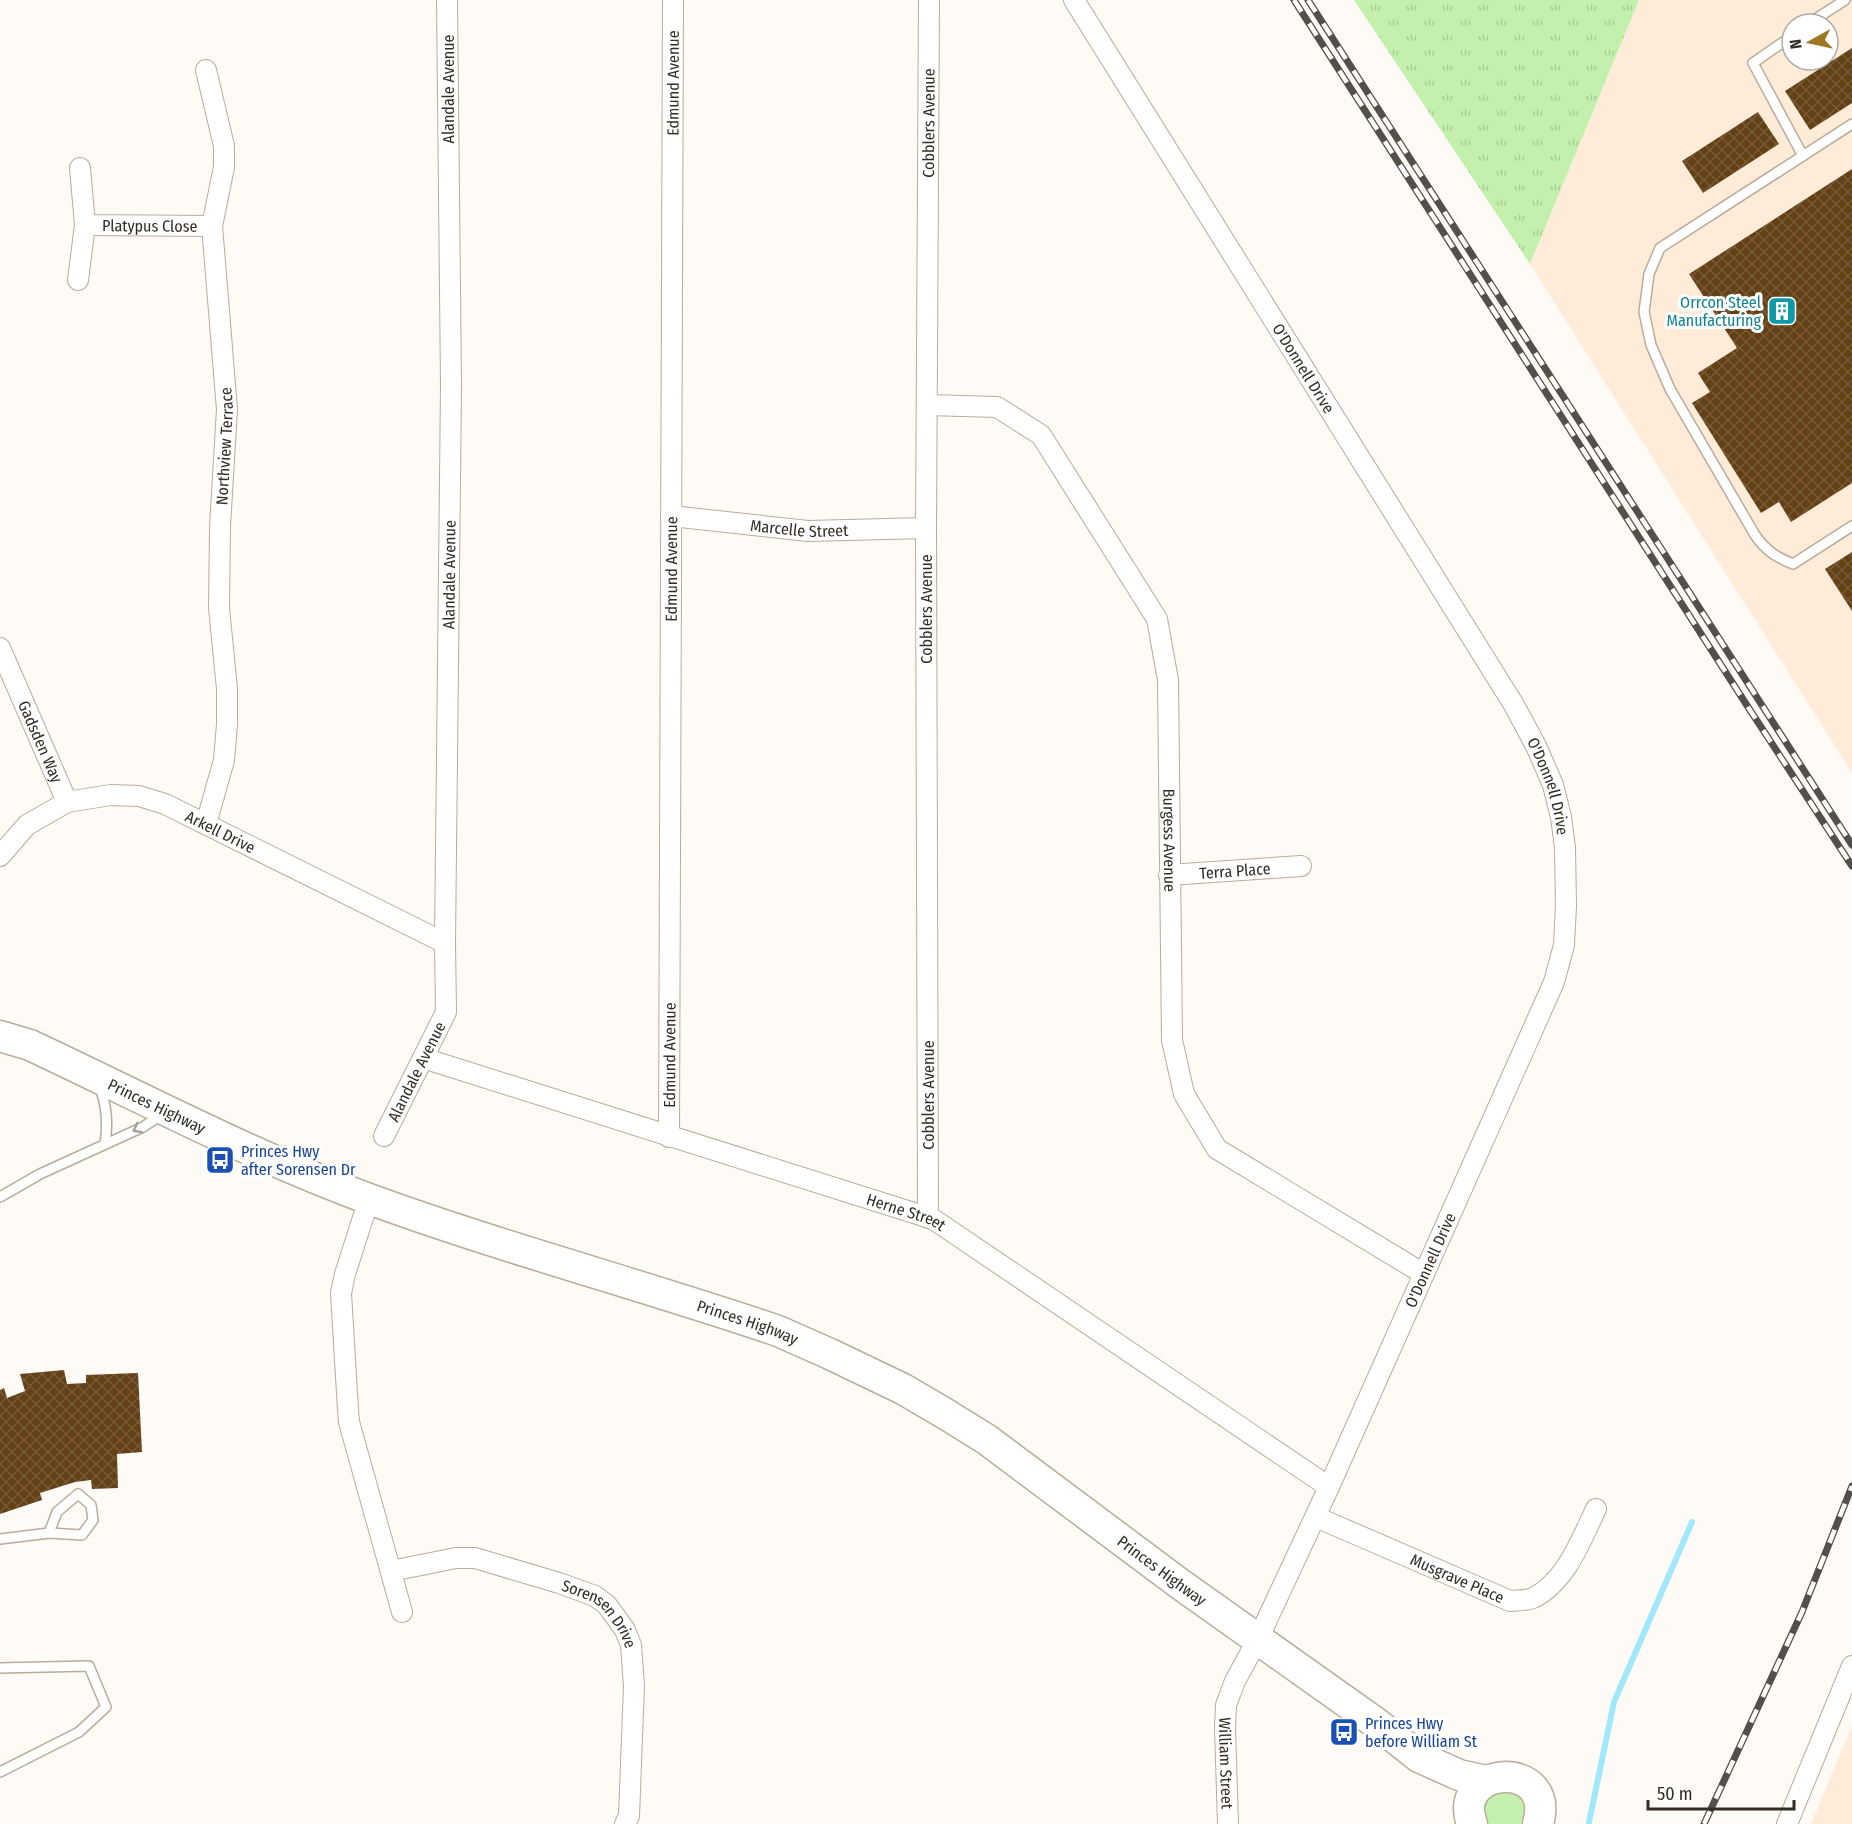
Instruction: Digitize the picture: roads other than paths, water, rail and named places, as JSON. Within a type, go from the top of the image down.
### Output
[{"type":"main road","name":"Princes Highway","points":[[0,1036],[30,1046],[244,1148],[369,1199],[778,1331],[903,1389],[986,1439],[1180,1584],[1376,1724],[1419,1758],[1459,1775],[1486,1781],[1511,1776],[1527,1783],[1538,1797],[1543,1821]]},
{"type":"main road","name":"Princes Highway","points":[[1419,1758],[1471,1818]]},
{"type":"main road","points":[[1471,1818],[1474,1794],[1486,1781]]},
{"type":"street","name":"Alandale Avenue","points":[[384,1136],[446,1012],[451,386],[447,0]]},
{"type":"street","name":"Edmund Avenue","points":[[669,1137],[673,0]]},
{"type":"street","name":"Cobblers Avenue","points":[[928,1218],[926,528],[929,0]]},
{"type":"street","name":"O'Donnell Drive","points":[[1074,0],[1514,705],[1536,746],[1553,785],[1565,848],[1564,945],[1554,982],[1316,1517],[1258,1639]]},
{"type":"street","name":"Northview Terrace","points":[[206,70],[224,146],[224,167],[212,226],[227,410],[220,527],[219,608],[227,689],[227,724],[224,760],[206,824]]},
{"type":"street","name":"Platypus Close","points":[[78,280],[85,225],[80,168]]},
{"type":"street","name":"Platypus Close","points":[[85,225],[212,226]]},
{"type":"street","name":"Burgess Avenue","points":[[927,405],[997,406],[1041,435],[1157,619],[1167,680],[1172,1040],[1184,1094],[1217,1149],[1424,1274]]},
{"type":"street","name":"Marcelle Street","points":[[672,516],[808,531],[926,528]]},
{"type":"street","name":"Gadsden Way","points":[[0,648],[68,802]]},
{"type":"street","name":"Arkell Drive","points":[[0,856],[27,825],[68,802],[111,795],[139,796],[165,804],[445,943]]},
{"type":"street","name":"Terra Place","points":[[1169,875],[1302,866]]},
{"type":"street","name":"Herne Street","points":[[423,1058],[928,1218],[1329,1487]]},
{"type":"street","points":[[369,1199],[345,1274],[341,1311],[349,1422],[402,1612]]},
{"type":"street","name":"Musgrave Place","points":[[1316,1517],[1510,1601],[1531,1599],[1550,1587],[1564,1571],[1596,1509]]},
{"type":"street","name":"Sorensen Drive","points":[[391,1571],[456,1558],[476,1558],[559,1583],[595,1596],[607,1605],[626,1630],[631,1645],[634,1686],[629,1816],[625,1824]]},
{"type":"street","name":"William Street","points":[[1228,1824],[1226,1705],[1235,1681],[1258,1639]]},
{"type":"street","points":[[1787,1824],[1852,1666]]},
{"type":"lane","points":[[1826,12],[1845,0]]},
{"type":"lane","points":[[1780,44],[1753,63],[1803,156]]},
{"type":"lane","points":[[1852,124],[1660,248],[1648,274],[1644,312],[1651,345],[1670,389],[1765,549],[1774,556],[1793,564],[1852,526]]},
{"type":"lane","points":[[95,1076],[107,1110],[108,1126],[105,1144]]},
{"type":"lane","points":[[0,1197],[40,1174],[143,1127],[168,1111]]},
{"type":"lane","points":[[0,1539],[49,1533],[82,1535],[93,1520],[92,1505],[78,1494],[57,1512],[49,1533]]},
{"type":"lane","points":[[0,1668],[89,1666],[106,1707],[79,1732],[0,1772]]},
{"type":"waterway","points":[[1589,1822],[1614,1702],[1692,1522]]},
{"type":"railway","points":[[1294,0],[1852,866]]},
{"type":"railway","points":[[1308,0],[1852,845]]},
{"type":"railway","points":[[1704,1824],[1802,1612],[1852,1486]]},
{"type":"place","name":"Orrcon Steel Manufacturing","points":[[1782,311]]},
{"type":"place","name":"Princes Hwy after Sorensen Dr","points":[[220,1160]]},
{"type":"place","name":"Princes Hwy before William St","points":[[1344,1732]]}]
